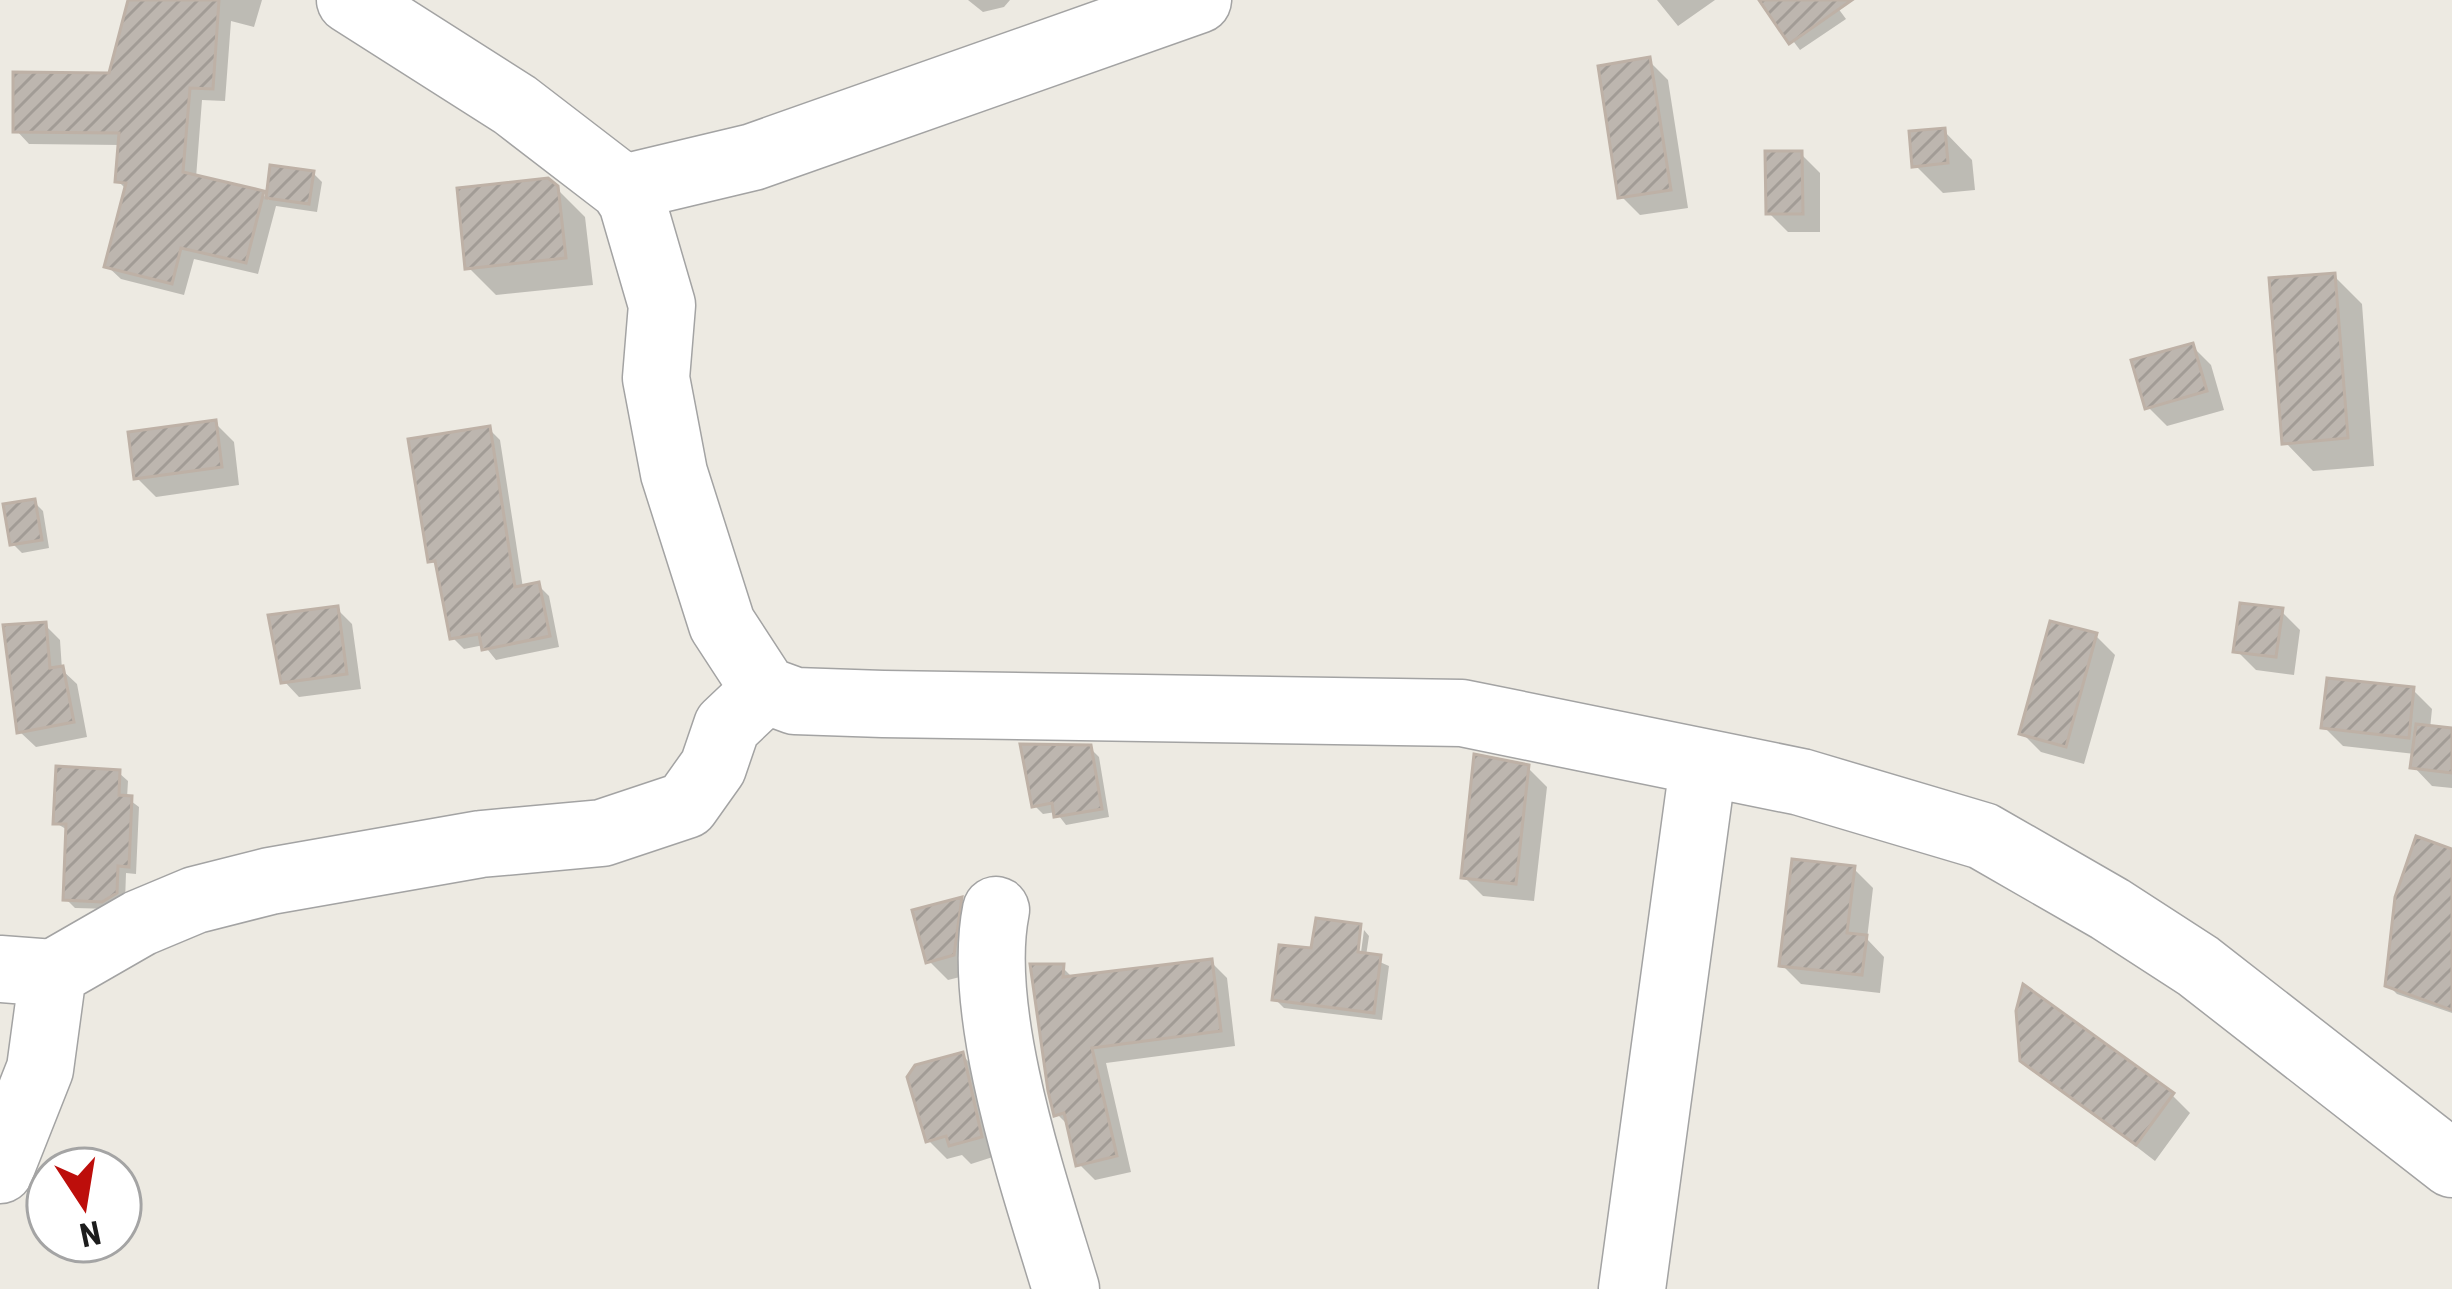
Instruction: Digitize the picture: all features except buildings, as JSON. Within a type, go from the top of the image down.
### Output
[{"type":"street","points":[[350,0],[514,105],[623,188],[644,228],[662,305],[656,378],[674,473],[698,534],[722,623],[765,690],[795,701],[883,704],[1462,713],[1703,766],[1801,782],[1983,836],[2198,966],[2452,1164]]},
{"type":"street","points":[[623,188],[753,157],[1198,0]]},
{"type":"street","points":[[0,1170],[40,1069],[27,971],[195,900],[481,844],[602,833],[686,805],[713,767],[727,726],[765,690]]},
{"type":"street","points":[[1632,1289],[1648,1202],[1703,766]]},
{"type":"street","points":[[996,910],[987,953],[999,1033],[1066,1289]]}]
